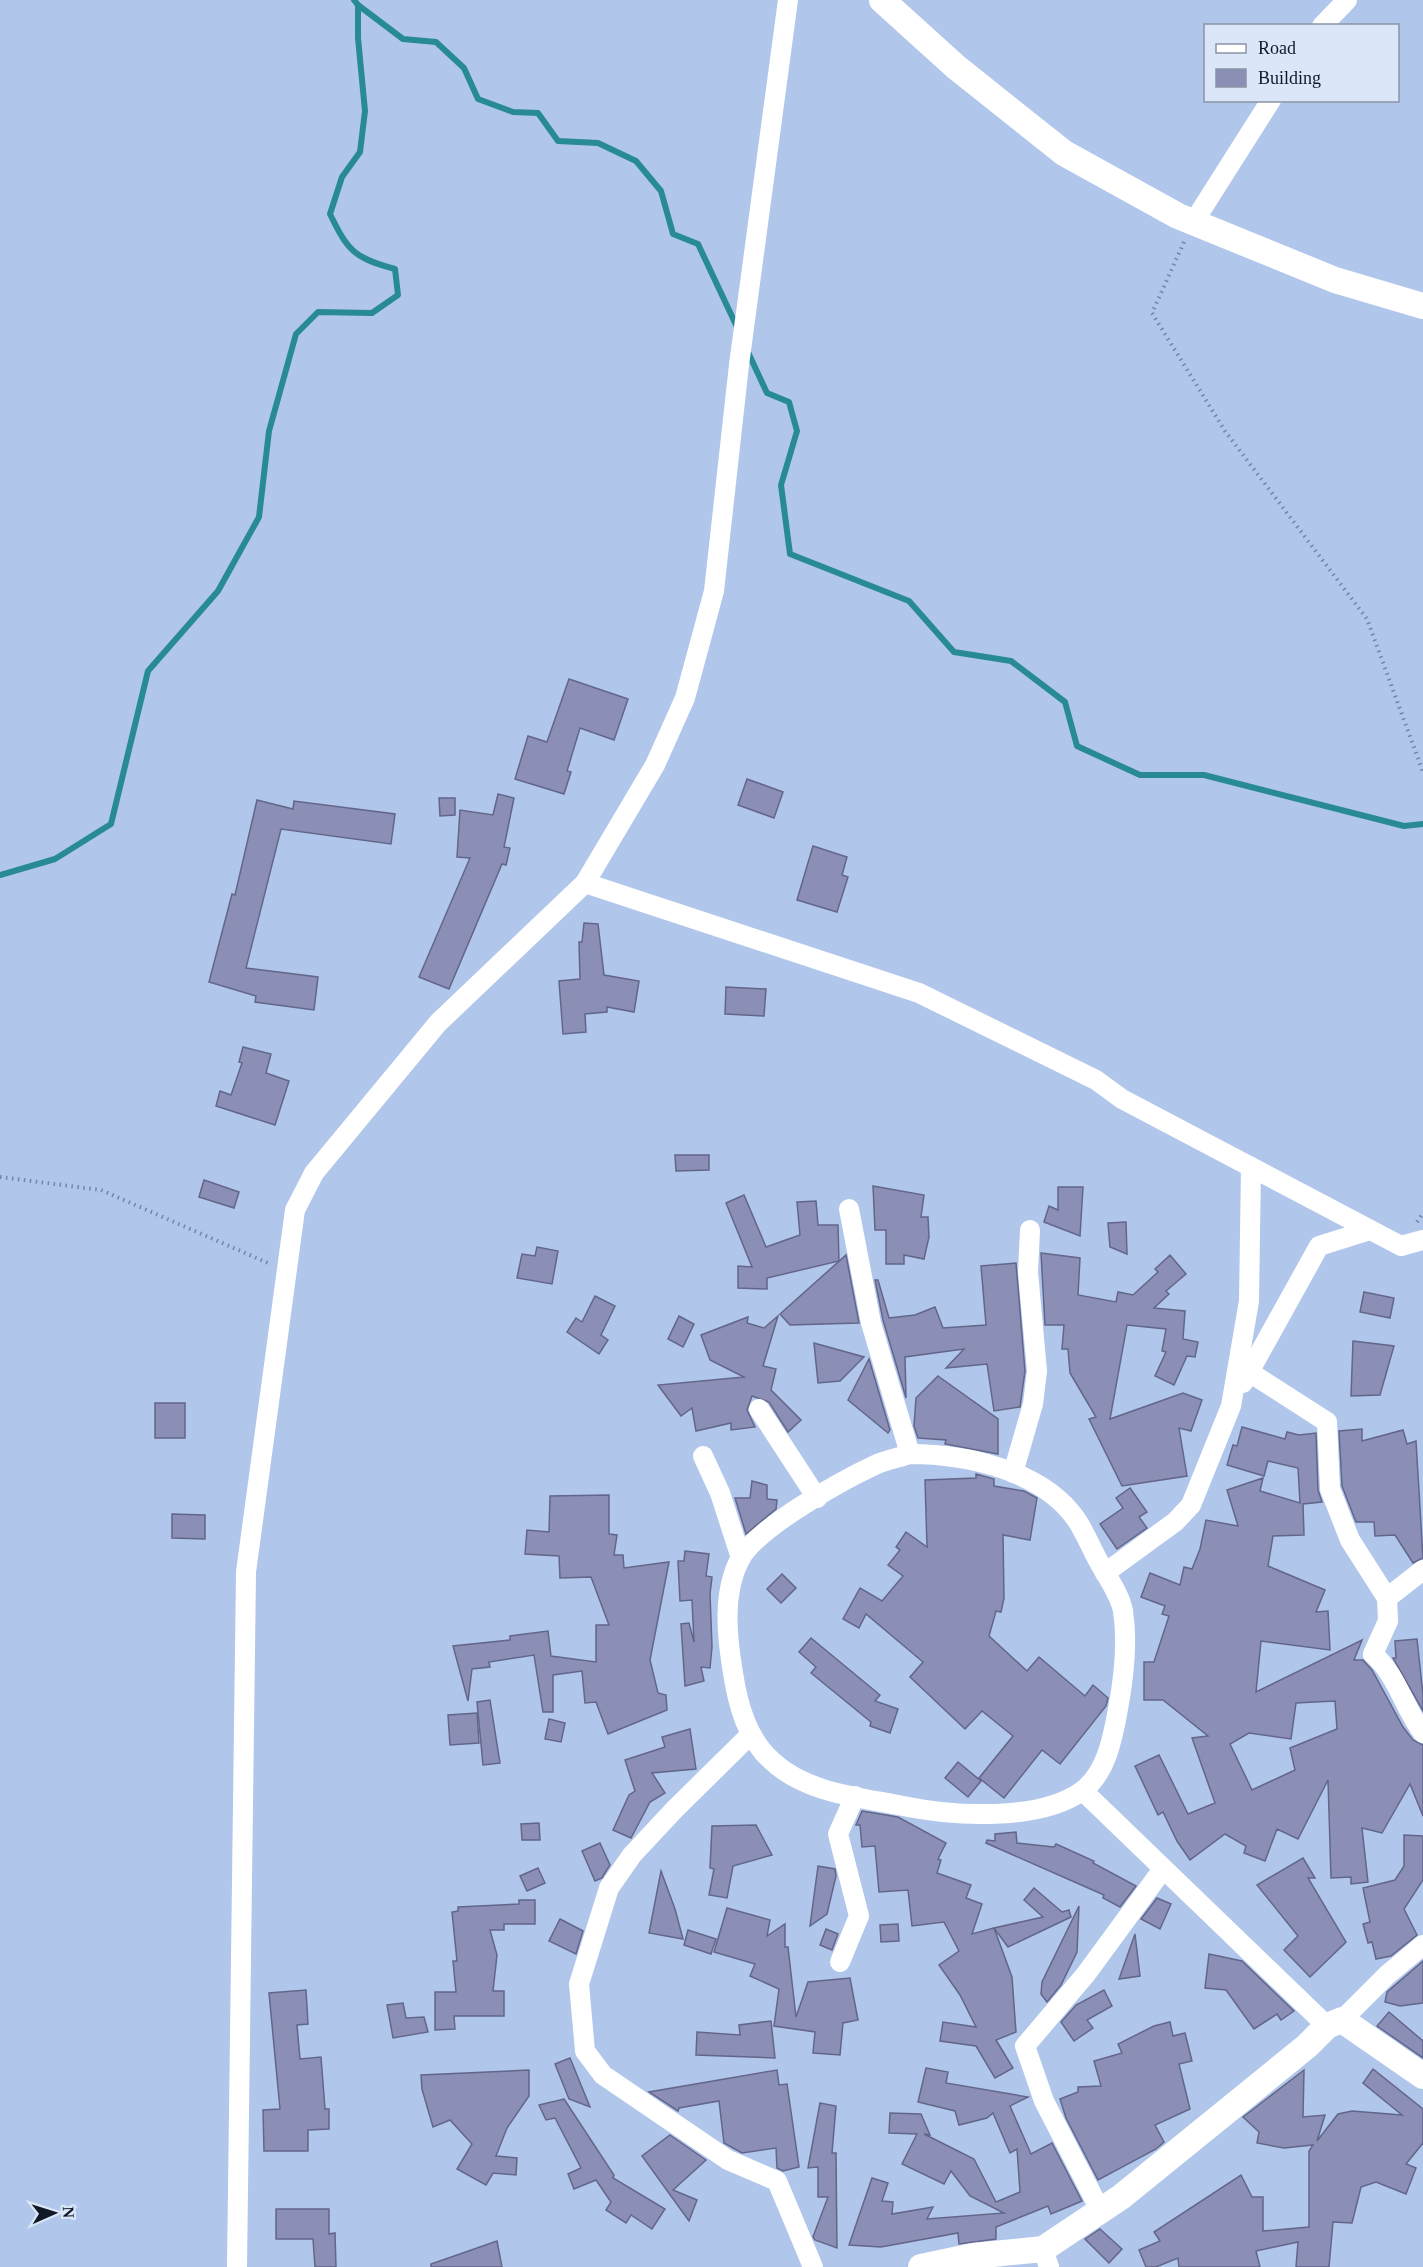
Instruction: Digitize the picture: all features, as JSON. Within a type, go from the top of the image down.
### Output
[{"type":"main road","points":[[882,0],[956,67],[1064,153],[1193,223],[1335,280],[1423,306]]},
{"type":"main road","points":[[921,2267],[973,2256],[1046,2258],[1100,2210],[1140,2182],[1334,2023],[1423,2076]]},
{"type":"street","points":[[237,2267],[246,1572],[295,1210],[314,1173],[438,1023],[585,883],[654,765],[685,698],[714,591],[740,356],[788,0]]},
{"type":"street","points":[[1324,24],[1347,0]]},
{"type":"street","points":[[1193,223],[1270,102]]},
{"type":"street","points":[[585,883],[919,993],[1096,1080],[1122,1099],[1401,1246],[1423,1240]]},
{"type":"street","points":[[1231,1406],[1249,1301],[1251,1167]]},
{"type":"street","points":[[849,1209],[871,1323],[910,1454]]},
{"type":"street","points":[[1013,1473],[1033,1404],[1037,1371],[1028,1272],[1030,1230]]},
{"type":"street","points":[[1105,1573],[1175,1522],[1191,1505],[1231,1406],[1319,1246],[1370,1230]]},
{"type":"street","points":[[1249,1372],[1327,1422],[1330,1489],[1350,1540],[1387,1598],[1388,1621],[1373,1654],[1387,1666],[1411,1716],[1423,1733]]},
{"type":"street","points":[[759,1409],[817,1498]]},
{"type":"street","points":[[910,1454],[933,1454],[1013,1473],[1059,1502],[1075,1518],[1123,1607],[1125,1663],[1111,1745],[1097,1773],[1083,1791],[1051,1805],[1017,1813],[987,1815],[915,1809],[855,1796],[810,1785],[780,1769],[760,1750],[737,1700],[727,1610],[733,1577],[741,1558],[780,1521],[877,1464],[910,1454]]},
{"type":"street","points":[[703,1456],[720,1493],[741,1558]]},
{"type":"street","points":[[1387,1598],[1423,1570]]},
{"type":"street","points":[[751,1734],[674,1810],[632,1856],[609,1888],[579,1983],[585,2051],[603,2074],[728,2160],[777,2181],[813,2267]]},
{"type":"street","points":[[1083,1791],[1163,1869],[1334,2023],[1423,1945]]},
{"type":"street","points":[[840,1962],[859,1916],[838,1834],[855,1796]]},
{"type":"street","points":[[1100,2210],[1044,2101],[1025,2046],[1086,1974],[1163,1869]]},
{"type":"path","points":[[1193,223],[1152,313],[1225,431],[1367,618],[1423,772]]},
{"type":"path","points":[[0,1177],[101,1190],[285,1271]]},
{"type":"building","points":[[569,679],[628,699],[614,740],[580,728],[567,771],[571,772],[564,794],[515,779],[528,736],[547,742]]},
{"type":"building","points":[[747,779],[783,792],[774,818],[738,805]]},
{"type":"building","points":[[498,794],[514,798],[504,847],[510,848],[506,865],[502,864],[449,989],[419,977],[470,858],[457,857],[460,810],[493,815]]},
{"type":"building","points":[[439,798],[455,798],[455,815],[440,816]]},
{"type":"building","points":[[257,800],[293,809],[294,801],[395,814],[391,844],[281,829],[246,968],[318,977],[314,1010],[255,1002],[256,996],[209,982],[232,894],[235,895]]},
{"type":"building","points":[[813,846],[847,857],[842,875],[848,877],[837,912],[797,900]]},
{"type":"building","points":[[584,923],[598,924],[604,975],[639,981],[634,1012],[607,1007],[607,1012],[585,1014],[586,1032],[563,1034],[559,981],[580,979],[579,942],[582,942]]},
{"type":"building","points":[[726,987],[766,989],[764,1016],[725,1014]]},
{"type":"building","points":[[243,1047],[271,1054],[266,1073],[289,1081],[275,1125],[216,1106],[220,1091],[231,1095],[242,1063],[239,1062]]},
{"type":"building","points":[[675,1155],[709,1155],[709,1170],[676,1171]]},
{"type":"building","points":[[204,1180],[239,1192],[234,1208],[199,1197]]},
{"type":"building","points":[[873,1186],[924,1195],[921,1217],[928,1217],[929,1237],[924,1259],[904,1255],[904,1264],[886,1264],[886,1230],[875,1230]]},
{"type":"building","points":[[1058,1187],[1083,1187],[1080,1236],[1044,1222],[1049,1206],[1058,1210]]},
{"type":"building","points":[[744,1195],[766,1247],[800,1235],[797,1202],[816,1201],[818,1225],[838,1225],[839,1261],[767,1278],[767,1289],[738,1288],[738,1266],[752,1267],[726,1203]]},
{"type":"building","points":[[1126,1222],[1127,1254],[1110,1247],[1108,1223]]},
{"type":"building","points":[[537,1247],[558,1251],[552,1284],[517,1278],[522,1254],[535,1256]]},
{"type":"building","points":[[1041,1253],[1080,1258],[1078,1295],[1116,1302],[1118,1292],[1133,1295],[1158,1272],[1155,1269],[1170,1255],[1186,1274],[1166,1291],[1169,1294],[1154,1308],[1185,1311],[1183,1339],[1198,1342],[1195,1357],[1187,1356],[1174,1385],[1155,1376],[1166,1352],[1162,1351],[1166,1329],[1127,1325],[1110,1419],[1183,1393],[1202,1400],[1191,1431],[1179,1428],[1187,1476],[1122,1486],[1089,1419],[1096,1417],[1070,1373],[1068,1349],[1062,1349],[1064,1325],[1045,1325]]},
{"type":"building","points":[[846,1255],[859,1323],[790,1325],[780,1314]]},
{"type":"building","points":[[1016,1263],[1025,1371],[1020,1407],[994,1411],[987,1364],[946,1368],[964,1349],[905,1357],[906,1398],[883,1320],[875,1280],[878,1280],[889,1318],[915,1315],[935,1307],[943,1328],[986,1325],[981,1266]]},
{"type":"building","points":[[1364,1292],[1394,1298],[1390,1318],[1360,1312]]},
{"type":"building","points":[[595,1296],[615,1306],[601,1335],[608,1340],[599,1354],[567,1332],[576,1318],[582,1322]]},
{"type":"building","points":[[679,1316],[694,1324],[683,1347],[668,1339]]},
{"type":"building","points":[[778,1316],[763,1366],[776,1369],[771,1390],[801,1420],[788,1432],[769,1402],[752,1396],[747,1410],[755,1427],[731,1430],[731,1423],[696,1431],[692,1408],[681,1416],[658,1385],[744,1377],[710,1360],[701,1335],[748,1317],[747,1323],[764,1328]]},
{"type":"building","points":[[1353,1341],[1394,1346],[1380,1395],[1351,1396]]},
{"type":"building","points":[[814,1343],[864,1357],[840,1381],[818,1383]]},
{"type":"building","points":[[869,1359],[890,1430],[888,1433],[848,1400]]},
{"type":"building","points":[[938,1376],[998,1419],[998,1454],[945,1444],[946,1440],[918,1438],[914,1426],[916,1398]]},
{"type":"building","points":[[155,1403],[185,1403],[185,1438],[155,1438]]},
{"type":"building","points":[[1242,1427],[1285,1439],[1287,1432],[1299,1435],[1316,1433],[1318,1490],[1322,1502],[1303,1504],[1304,1535],[1273,1536],[1268,1566],[1325,1590],[1316,1612],[1328,1611],[1330,1650],[1261,1641],[1256,1692],[1362,1640],[1354,1660],[1363,1660],[1372,1670],[1403,1727],[1413,1740],[1423,1745],[1423,1816],[1410,1784],[1382,1833],[1362,1828],[1368,1882],[1351,1884],[1351,1877],[1331,1878],[1328,1780],[1298,1839],[1277,1829],[1265,1861],[1244,1853],[1246,1846],[1225,1834],[1190,1860],[1177,1841],[1163,1812],[1158,1815],[1135,1766],[1159,1755],[1188,1814],[1215,1803],[1192,1738],[1208,1736],[1163,1700],[1144,1700],[1144,1662],[1154,1662],[1169,1616],[1162,1614],[1165,1606],[1141,1597],[1150,1573],[1180,1585],[1184,1567],[1192,1569],[1200,1549],[1206,1520],[1238,1526],[1227,1490],[1263,1478],[1260,1491],[1300,1503],[1298,1468],[1268,1461],[1264,1476],[1227,1465],[1233,1445],[1237,1446]],"holes":[[[1335,1701],[1337,1729],[1290,1748],[1295,1770],[1252,1790],[1230,1744],[1249,1733],[1291,1739],[1296,1703]]]},
{"type":"building","points":[[1362,1429],[1362,1441],[1403,1430],[1407,1444],[1416,1441],[1423,1558],[1413,1563],[1395,1535],[1375,1536],[1374,1522],[1356,1522],[1342,1486],[1339,1431]]},
{"type":"building","points":[[976,1474],[994,1479],[994,1486],[1024,1491],[1037,1498],[1030,1540],[1003,1535],[1004,1598],[1001,1612],[996,1611],[989,1636],[1027,1671],[1039,1657],[1085,1696],[1093,1685],[1108,1698],[1106,1706],[1060,1764],[1042,1750],[1004,1798],[979,1778],[1013,1736],[982,1711],[965,1729],[910,1677],[923,1662],[866,1614],[859,1628],[843,1619],[860,1588],[882,1601],[903,1576],[888,1565],[900,1550],[896,1547],[906,1532],[927,1547],[925,1480],[976,1478]]},
{"type":"building","points":[[752,1481],[767,1485],[767,1499],[777,1500],[776,1509],[746,1534],[735,1498],[750,1498]]},
{"type":"building","points":[[1130,1488],[1147,1512],[1139,1517],[1147,1528],[1117,1549],[1100,1524],[1123,1508],[1116,1498]]},
{"type":"building","points":[[609,1495],[609,1534],[617,1535],[614,1555],[623,1555],[624,1568],[669,1562],[650,1660],[658,1693],[666,1695],[667,1710],[608,1734],[596,1702],[585,1703],[582,1671],[553,1675],[553,1712],[543,1712],[534,1655],[489,1662],[490,1667],[472,1669],[468,1701],[453,1646],[510,1640],[510,1636],[548,1631],[551,1656],[596,1662],[596,1625],[609,1625],[591,1577],[560,1578],[559,1556],[525,1554],[527,1530],[549,1532],[550,1496]]},
{"type":"building","points":[[172,1514],[205,1515],[205,1539],[172,1538]]},
{"type":"building","points":[[685,1551],[709,1554],[706,1576],[712,1577],[710,1594],[712,1647],[710,1668],[701,1667],[704,1681],[685,1686],[681,1624],[689,1623],[694,1642],[692,1600],[680,1601],[678,1561],[684,1561]]},
{"type":"building","points":[[782,1574],[796,1588],[781,1603],[767,1589]]},
{"type":"building","points":[[811,1638],[880,1695],[875,1701],[898,1709],[890,1733],[870,1726],[871,1722],[811,1673],[816,1667],[799,1652]]},
{"type":"building","points":[[1417,1639],[1423,1711],[1393,1658],[1396,1658],[1395,1641]]},
{"type":"building","points":[[490,1700],[500,1763],[483,1765],[477,1702]]},
{"type":"building","points":[[477,1713],[479,1743],[450,1745],[448,1715]]},
{"type":"building","points":[[549,1719],[565,1723],[561,1742],[545,1739]]},
{"type":"building","points":[[690,1729],[696,1769],[652,1773],[665,1793],[650,1802],[631,1838],[613,1830],[629,1795],[635,1791],[625,1760],[665,1747],[662,1737]]},
{"type":"building","points":[[958,1762],[981,1781],[968,1797],[945,1778]]},
{"type":"building","points":[[862,1811],[898,1817],[946,1843],[938,1859],[941,1860],[937,1873],[971,1885],[966,1898],[982,1904],[972,1934],[994,1928],[1012,1977],[1016,2032],[996,2040],[1013,2068],[995,2078],[976,2046],[940,2041],[943,2022],[976,2027],[960,1995],[939,1965],[959,1951],[944,1922],[912,1926],[908,1890],[879,1892],[875,1846],[862,1847],[860,1825],[856,1825]]},
{"type":"building","points":[[539,1823],[540,1840],[522,1840],[521,1824]]},
{"type":"building","points":[[756,1825],[772,1855],[733,1866],[727,1898],[709,1895],[714,1869],[710,1868],[712,1826]]},
{"type":"building","points":[[1016,1832],[1017,1843],[1054,1847],[1056,1844],[1094,1861],[1093,1863],[1136,1886],[1120,1907],[1103,1898],[1104,1895],[986,1843],[987,1840],[995,1841],[995,1834]]},
{"type":"building","points":[[1404,1835],[1423,1836],[1423,1880],[1404,1909],[1417,1935],[1391,1956],[1376,1959],[1372,1942],[1368,1943],[1363,1924],[1370,1922],[1363,1888],[1395,1880],[1404,1866]]},
{"type":"building","points":[[600,1843],[610,1865],[602,1878],[595,1881],[582,1851]]},
{"type":"building","points":[[1303,1858],[1315,1878],[1308,1878],[1346,1942],[1310,1977],[1284,1950],[1298,1936],[1257,1885]]},
{"type":"building","points":[[818,1866],[835,1869],[836,1876],[827,1914],[810,1926]]},
{"type":"building","points":[[538,1868],[545,1883],[527,1891],[520,1876]]},
{"type":"building","points":[[661,1871],[675,1909],[683,1939],[649,1933]]},
{"type":"building","points":[[1034,1888],[1062,1912],[1069,1910],[1071,1917],[1008,1947],[994,1928],[1043,1917],[1024,1900]]},
{"type":"building","points":[[1157,1898],[1171,1904],[1160,1929],[1141,1919]]},
{"type":"building","points":[[519,1900],[535,1900],[535,1924],[504,1924],[504,1930],[490,1930],[497,1955],[493,1991],[504,1991],[504,2016],[454,2016],[455,2029],[435,2030],[435,1992],[456,1992],[453,1961],[457,1961],[452,1912],[458,1911],[458,1907],[519,1904]]},
{"type":"building","points":[[1079,1906],[1077,1952],[1061,1985],[1047,2002],[1041,1994],[1042,1982]]},
{"type":"building","points":[[727,1908],[770,1920],[767,1936],[785,1924],[785,1947],[788,1947],[796,2017],[808,1982],[850,1978],[858,2020],[843,2023],[840,2055],[813,2053],[815,2032],[774,2026],[779,1989],[750,1976],[755,1964],[714,1952]]},
{"type":"building","points":[[560,1919],[583,1931],[576,1954],[549,1941]]},
{"type":"building","points":[[898,1924],[899,1941],[881,1942],[880,1925]]},
{"type":"building","points":[[826,1929],[838,1934],[832,1950],[820,1945]]},
{"type":"building","points":[[688,1930],[716,1939],[711,1954],[684,1945]]},
{"type":"building","points":[[1135,1934],[1140,1976],[1119,1979]]},
{"type":"building","points":[[1209,1954],[1242,1961],[1294,2011],[1281,2020],[1277,2014],[1254,2029],[1226,1990],[1205,1988]]},
{"type":"building","points":[[1423,1961],[1423,2003],[1400,2006],[1385,2002],[1387,1992]]},
{"type":"building","points":[[306,1990],[308,2024],[297,2025],[300,2059],[321,2057],[325,2109],[329,2109],[329,2129],[308,2130],[308,2151],[264,2151],[263,2110],[280,2109],[269,1993]]},
{"type":"building","points":[[1104,1990],[1112,2006],[1087,2020],[1093,2028],[1074,2041],[1061,2022],[1076,2005]]},
{"type":"building","points":[[403,2003],[406,2018],[424,2017],[428,2032],[393,2038],[387,2005]]},
{"type":"building","points":[[1389,2012],[1423,2041],[1423,2058],[1377,2026]]},
{"type":"building","points":[[771,2021],[775,2058],[696,2055],[697,2032],[740,2035],[739,2025]]},
{"type":"building","points":[[1170,2022],[1173,2036],[1185,2033],[1192,2061],[1179,2064],[1190,2109],[1155,2125],[1164,2142],[1156,2149],[1098,2180],[1066,2118],[1060,2099],[1078,2092],[1078,2087],[1101,2086],[1094,2061],[1122,2053],[1118,2044],[1154,2026]]},
{"type":"building","points":[[570,2058],[590,2107],[569,2099],[555,2064]]},
{"type":"building","points":[[926,2068],[948,2072],[946,2083],[1028,2097],[1010,2106],[1031,2154],[1052,2143],[1082,2201],[1051,2214],[1048,2206],[996,2227],[996,2239],[959,2244],[958,2233],[881,2247],[849,2245],[872,2178],[888,2183],[882,2201],[893,2202],[892,2214],[933,2207],[927,2219],[1004,2213],[970,2196],[951,2171],[944,2184],[902,2164],[917,2134],[889,2133],[890,2113],[921,2114],[930,2135],[924,2134],[974,2159],[996,2202],[1020,2192],[1017,2149],[1010,2153],[993,2113],[987,2118],[959,2125],[955,2111],[918,2102]]},
{"type":"building","points":[[1373,2069],[1423,2109],[1423,2143],[1406,2164],[1416,2168],[1406,2194],[1376,2182],[1361,2187],[1352,2223],[1333,2222],[1329,2267],[1296,2267],[1298,2242],[1256,2251],[1260,2267],[1179,2267],[1178,2258],[1156,2267],[1146,2267],[1139,2250],[1160,2241],[1154,2232],[1241,2175],[1252,2197],[1263,2197],[1263,2231],[1309,2227],[1309,2151],[1313,2145],[1284,2148],[1257,2143],[1259,2132],[1243,2117],[1304,2070],[1303,2117],[1325,2115],[1317,2141],[1338,2114],[1352,2111],[1402,2115],[1363,2083]]},
{"type":"building","points":[[529,2070],[529,2096],[507,2128],[496,2156],[517,2158],[516,2175],[493,2173],[486,2185],[457,2169],[472,2144],[450,2120],[433,2127],[422,2089],[421,2075]]},
{"type":"building","points":[[777,2070],[779,2085],[787,2084],[799,2167],[783,2171],[777,2168],[776,2148],[742,2153],[724,2143],[719,2101],[679,2108],[678,2111],[649,2092]]},
{"type":"building","points":[[564,2099],[614,2175],[613,2178],[665,2209],[652,2229],[631,2215],[626,2223],[606,2210],[611,2202],[596,2180],[574,2189],[568,2174],[581,2168],[555,2118],[546,2120],[539,2105]]},
{"type":"building","points":[[820,2103],[836,2106],[832,2153],[836,2153],[837,2248],[815,2240],[813,2237],[828,2197],[818,2197],[818,2167],[808,2168]]},
{"type":"building","points":[[670,2135],[706,2160],[673,2190],[697,2200],[689,2221],[642,2156]]},
{"type":"building","points":[[276,2209],[329,2209],[329,2234],[335,2233],[336,2267],[315,2267],[313,2239],[276,2239]]},
{"type":"building","points":[[1100,2229],[1122,2249],[1109,2263],[1085,2239]]},
{"type":"building","points":[[497,2241],[502,2267],[431,2267],[431,2264]]},
{"type":"waterway","points":[[0,875],[55,859],[111,824],[148,671],[218,591],[259,517],[269,431],[296,334],[318,312],[372,313],[398,295],[395,269],[361,257],[342,237],[330,214],[342,177],[360,152],[365,111],[358,38],[358,5],[354,0]]},
{"type":"waterway","points":[[358,5],[403,39],[436,42],[464,68],[478,99],[513,112],[538,113],[558,141],[598,143],[636,161],[661,191],[673,234],[698,244],[737,327]]},
{"type":"waterway","points":[[747,350],[767,393],[789,402],[797,431],[781,485],[790,554],[909,601],[954,652],[1011,661],[1065,702],[1077,746],[1140,775],[1204,775],[1404,826],[1423,824]]}]
